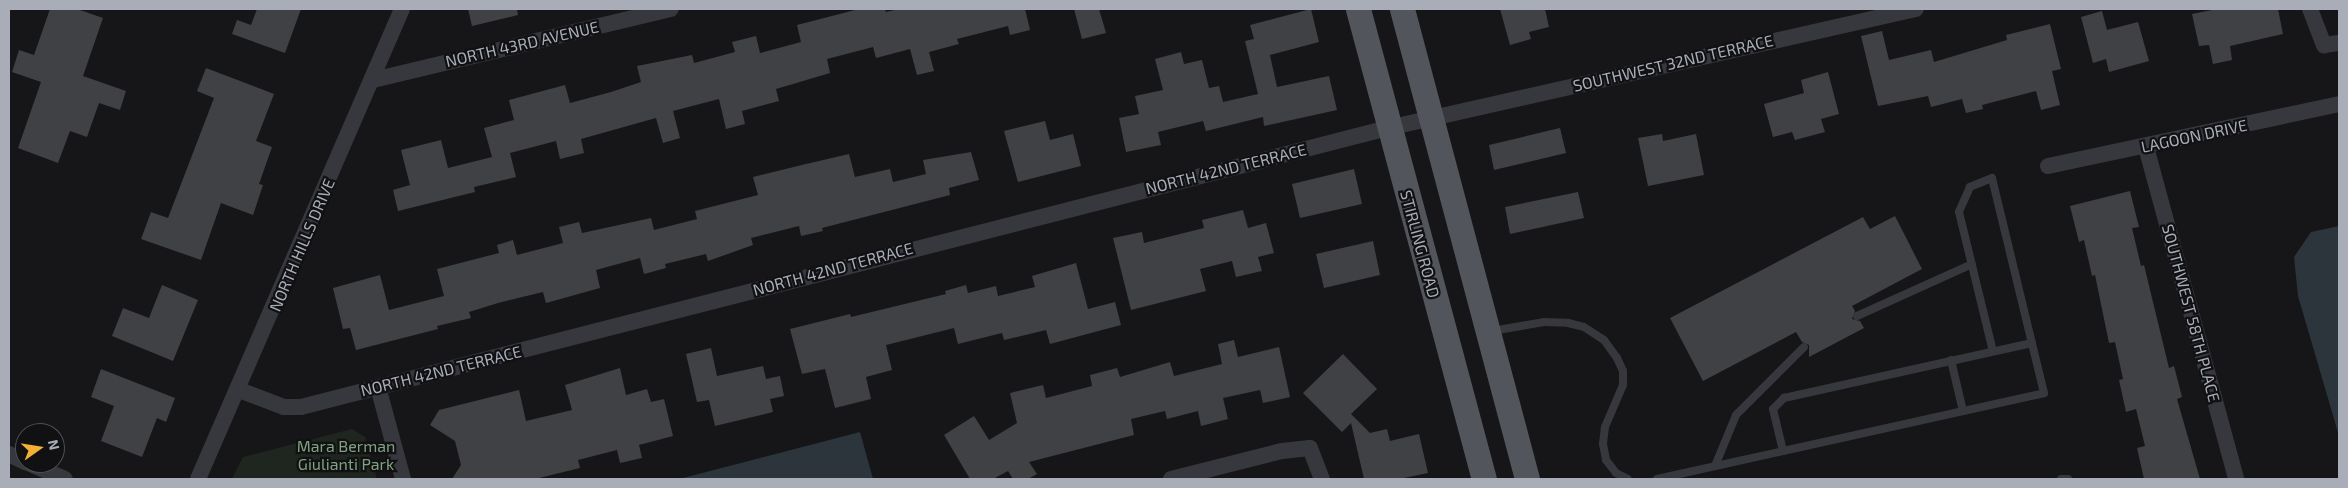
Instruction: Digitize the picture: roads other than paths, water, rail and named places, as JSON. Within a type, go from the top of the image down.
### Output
[{"type":"main road","name":"STIRLING ROAD","points":[[1358,9],[1388,128],[1484,479]]},
{"type":"main road","points":[[1402,9],[1527,479]]},
{"type":"street","name":"NORTH HILLS DRIVE","points":[[198,479],[239,390],[402,9]]},
{"type":"street","name":"NORTH 43RD AVENUE","points":[[373,80],[671,9]]},
{"type":"street","name":"SOUTHWEST 32ND TERRACE","points":[[1430,118],[1916,9]]},
{"type":"street","points":[[2310,9],[2324,45],[2339,43]]},
{"type":"street","name":"LAGOON DRIVE","points":[[2048,166],[2339,104]]},
{"type":"street","name":"NORTH 42ND TERRACE","points":[[239,390],[284,407],[300,407],[1430,118]]},
{"type":"street","name":"SOUTHWEST 58TH PLACE","points":[[2146,146],[2236,479]]},
{"type":"street","points":[[378,387],[403,479]]},
{"type":"street","points":[[1172,479],[1282,451],[1310,448],[1322,479]]},
{"type":"street","points":[[52,473],[65,479]]},
{"type":"lane","points":[[1657,479],[2044,393],[1992,178],[1970,187],[1958,212],[1994,351]]},
{"type":"lane","points":[[1857,316],[1972,264]]},
{"type":"lane","points":[[1487,332],[1544,322],[1568,323],[1584,327],[1604,340],[1617,358],[1623,371],[1623,385],[1605,427],[1603,444],[1606,460],[1616,473],[1628,479]]},
{"type":"lane","points":[[1783,451],[1773,409],[1784,398],[2032,343]]},
{"type":"lane","points":[[1715,466],[1736,415],[1804,347]]},
{"type":"lane","points":[[1951,360],[1963,411]]},
{"type":"lane","points":[[2061,479],[2068,479]]},
{"type":"park label","name":"Mara Berman Giulianti Park","points":[[346,455]]}]
